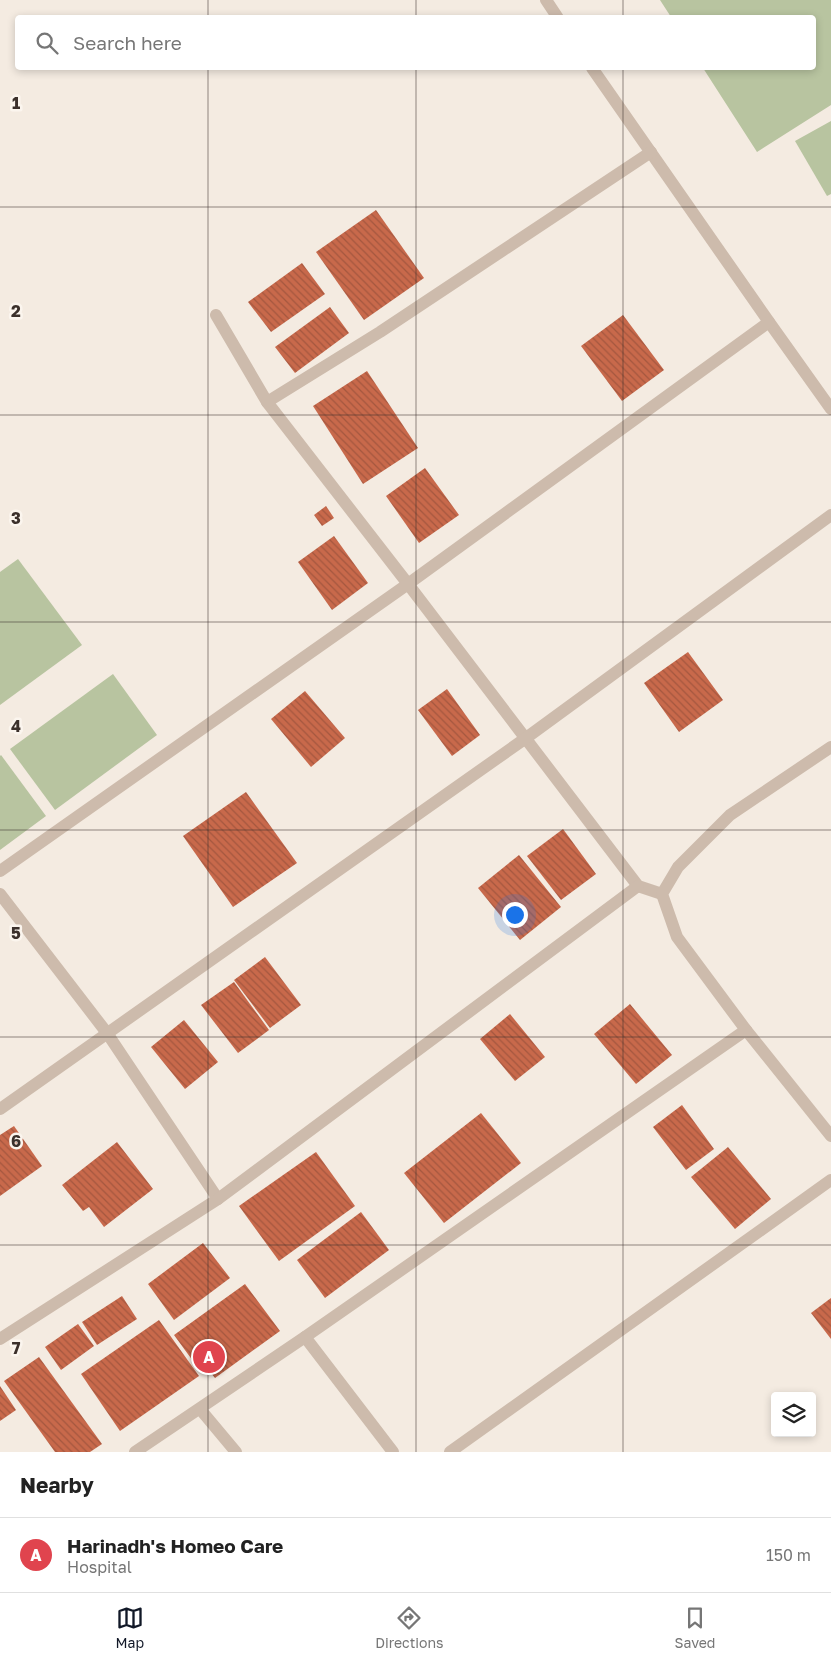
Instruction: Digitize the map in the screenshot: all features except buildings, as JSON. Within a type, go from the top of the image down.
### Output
[{"type":"street","points":[[546,0],[556,15]]},
{"type":"street","points":[[593,70],[831,409]]},
{"type":"street","points":[[267,402],[380,332],[651,152]]},
{"type":"street","points":[[216,315],[267,402],[638,886],[662,894]]},
{"type":"street","points":[[0,871],[408,584],[769,322]]},
{"type":"street","points":[[0,1109],[526,738],[831,515]]},
{"type":"street","points":[[831,747],[730,816],[678,866],[662,894],[677,937],[746,1030],[831,1136]]},
{"type":"street","points":[[0,1339],[218,1199],[638,886]]},
{"type":"street","points":[[0,894],[107,1033],[218,1199]]},
{"type":"street","points":[[135,1452],[305,1337],[746,1030]]},
{"type":"street","points":[[450,1452],[831,1180]]},
{"type":"street","points":[[305,1337],[393,1452]]},
{"type":"street","points":[[200,1409],[236,1452]]},
{"type":"green space","points":[[660,0],[831,0],[831,105],[757,152],[704,70],[816,70],[816,15],[670,15]]},
{"type":"green space","points":[[831,121],[831,194],[827,196],[795,141]]},
{"type":"green space","points":[[18,559],[82,645],[0,705],[0,572]]},
{"type":"green space","points":[[113,674],[157,735],[55,810],[10,749]]},
{"type":"green space","points":[[0,756],[46,816],[0,850]]},
{"type":"place","name":"Harinadh's Homeo Care","points":[[209,1357]]}]
